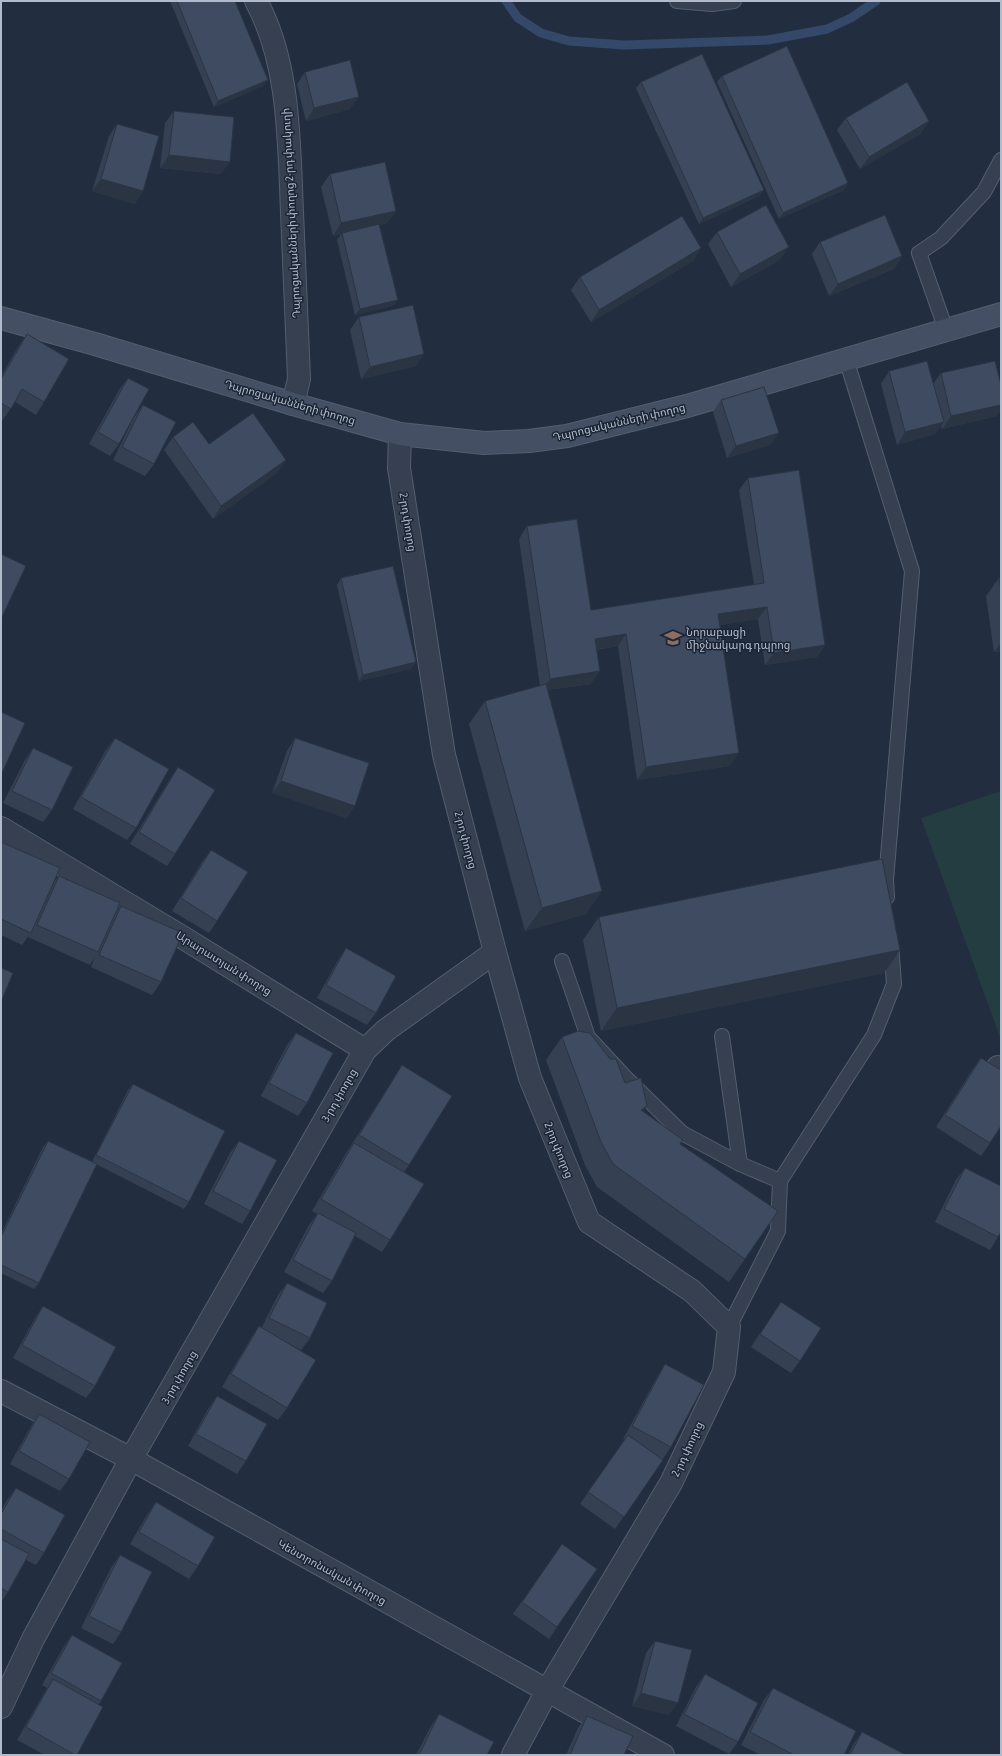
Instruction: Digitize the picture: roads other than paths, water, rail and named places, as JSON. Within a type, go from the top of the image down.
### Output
[{"type":"main road","name":"Դպրոցականների փողոց","points":[[1,318],[95,344],[293,404],[400,434],[484,443],[529,441],[567,436],[686,406],[1001,314]]},
{"type":"street","name":"Դպրոցականների փողոց 2-րդ փակուղի","points":[[256,1],[265,18],[276,56],[288,116],[299,379],[293,404]]},
{"type":"street","name":"2-րդ փողոց","points":[[400,434],[399,468],[444,755],[495,952],[530,1078],[589,1222],[692,1291],[729,1327],[724,1372],[671,1483],[547,1691],[514,1755]]},
{"type":"street","name":"Արարատյան փողոց","points":[[1,828],[365,1050]]},
{"type":"street","name":"3-րդ փողոց","points":[[1,1708],[33,1639],[131,1460],[365,1050],[386,1030],[495,952]]},
{"type":"street","name":"Կենտրոնական փողոց","points":[[1,1391],[131,1460],[663,1755]]},
{"type":"lane","points":[[677,1],[712,4],[734,1]]},
{"type":"lane","points":[[946,330],[919,253],[941,238],[984,192],[1001,160]]},
{"type":"lane","points":[[846,359],[912,571],[886,880],[888,910]]},
{"type":"lane","points":[[729,1327],[778,1231],[780,1181],[874,1035],[894,984],[890,932]]},
{"type":"lane","points":[[562,961],[588,1038],[682,1133],[740,1164],[780,1181]]},
{"type":"lane","points":[[722,1036],[740,1164]]},
{"type":"waterway","points":[[506,1],[518,18],[541,33],[569,41],[624,45],[768,40],[827,29],[851,18],[876,1]]},
{"type":"place","name":"Նորաբացի միջնակարգ դպրոց","points":[[673,638]]}]
